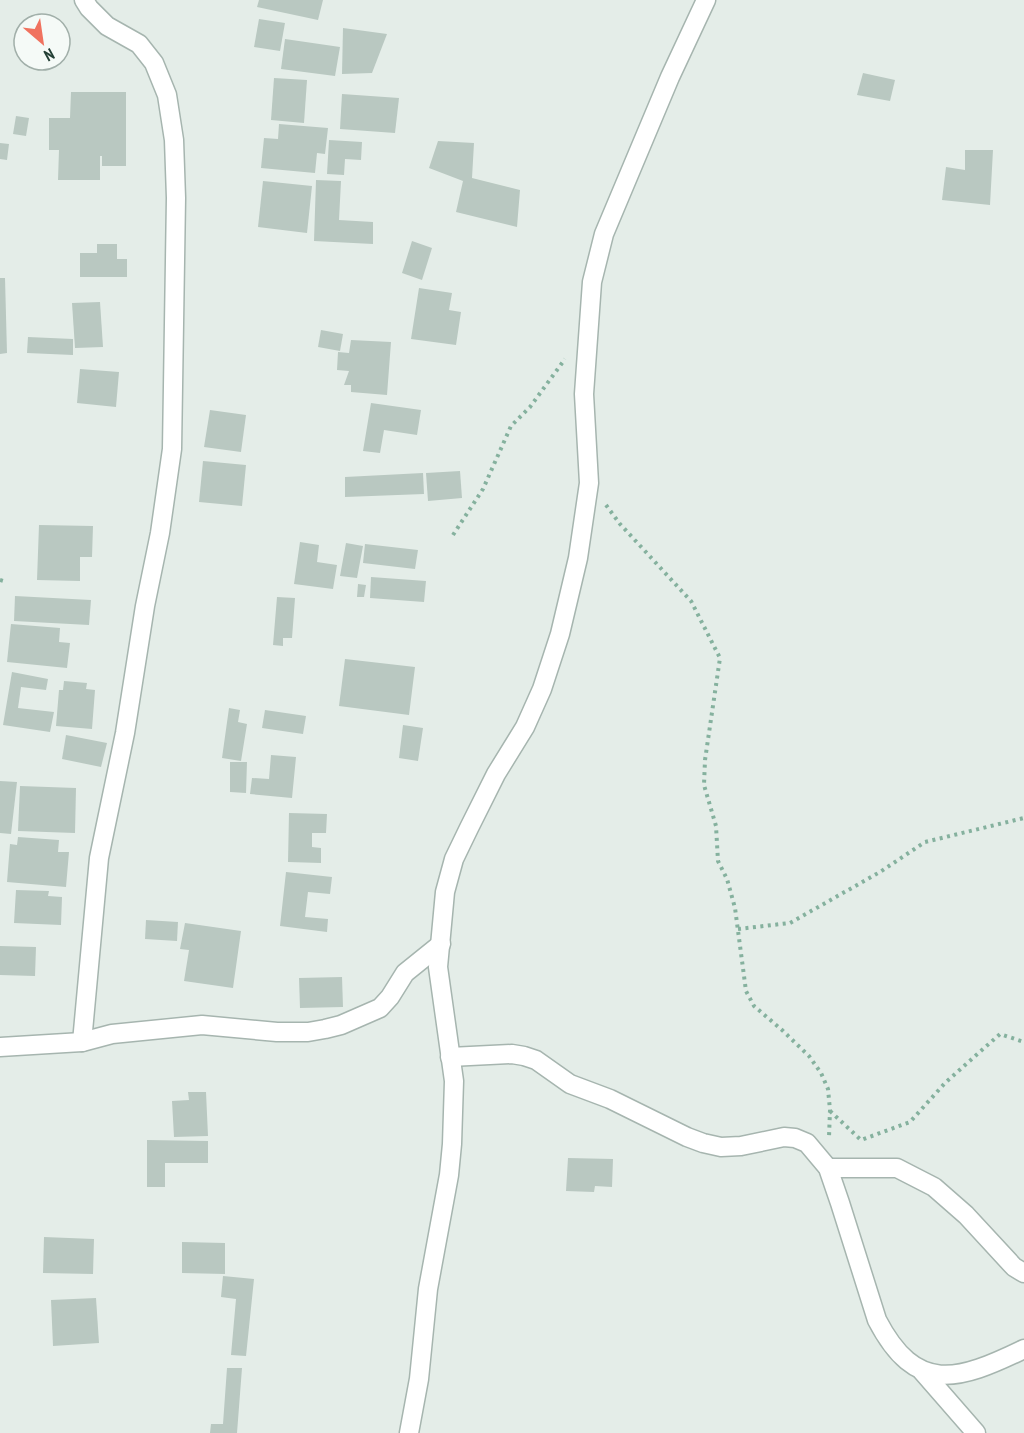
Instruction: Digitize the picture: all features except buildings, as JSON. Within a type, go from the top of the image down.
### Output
[{"type":"street","points":[[82,1042],[99,858],[125,733],[145,606],[160,533],[172,449],[176,198],[174,140],[169,106],[154,63],[139,44],[107,26],[84,0]]},
{"type":"street","points":[[409,1433],[419,1379],[428,1289],[449,1175],[452,1144],[454,1081],[438,967],[445,892],[454,859],[496,774],[525,727],[546,678],[560,634],[578,558],[589,483],[584,394],[592,282],[604,234],[670,77],[706,0]]},
{"type":"street","points":[[0,1047],[82,1042],[122,1033],[202,1025],[277,1032],[308,1032],[341,1025],[380,1008],[405,973],[441,944]]},
{"type":"street","points":[[450,1057],[512,1054],[524,1056],[536,1060],[570,1084],[646,1116],[687,1137],[721,1147],[741,1146],[784,1137],[795,1138],[807,1143],[828,1168],[877,1320],[886,1338],[910,1364],[922,1371],[976,1433]]},
{"type":"street","points":[[828,1168],[897,1168],[934,1187],[966,1215],[1014,1267],[1024,1273]]},
{"type":"street","points":[[922,1371],[959,1374],[983,1368],[1024,1349]]},
{"type":"path","points":[[453,535],[483,489],[512,426],[530,407],[567,357]]},
{"type":"path","points":[[589,483],[620,524],[691,602],[720,658],[705,760],[704,785],[716,826],[718,861],[727,879],[735,908],[746,991],[754,1006],[809,1056],[821,1073],[828,1089],[830,1110],[828,1168]]},
{"type":"path","points":[[0,580],[7,582]]},
{"type":"path","points":[[738,930],[790,923],[880,872],[925,842],[1024,818]]},
{"type":"path","points":[[830,1110],[861,1140],[910,1122],[945,1083],[1000,1034],[1024,1042]]}]
